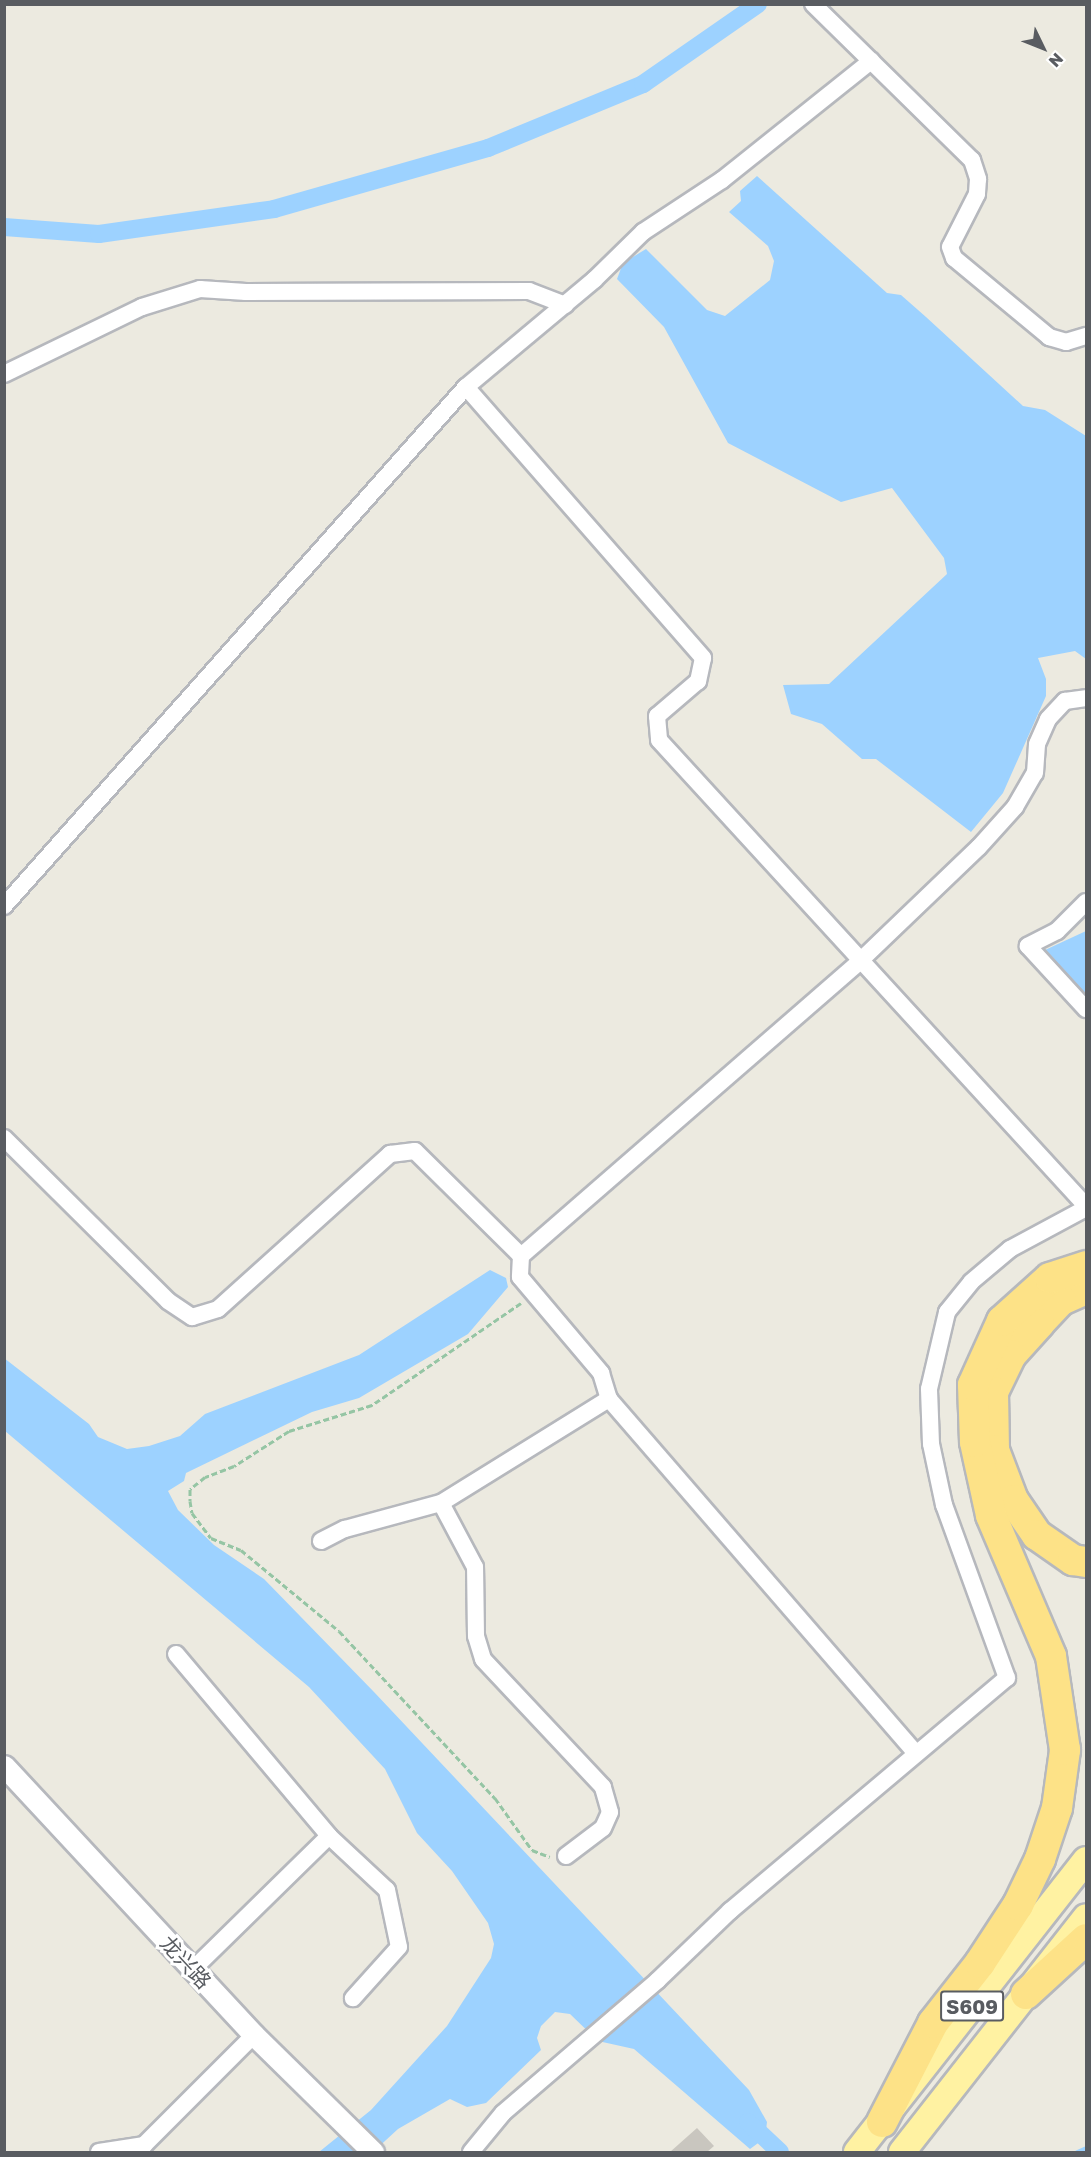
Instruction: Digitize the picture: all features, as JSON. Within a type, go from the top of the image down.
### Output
[{"type":"highway","points":[[882,2122],[933,2023],[980,1963],[1018,1905],[1040,1859],[1057,1808],[1065,1750],[1051,1656],[991,1515],[975,1442],[973,1385],[1002,1321],[1050,1278],[1086,1266]]},
{"type":"highway","points":[[1086,1289],[1061,1300],[1011,1355],[993,1392],[994,1450],[1013,1500],[1037,1535],[1073,1560],[1086,1563]]},
{"type":"highway","points":[[1026,1994],[1086,1939]]},
{"type":"main road","name":"S609","points":[[857,2152],[1086,1860]]},
{"type":"main road","name":"S609","points":[[902,2152],[1086,1917]]},
{"type":"street","points":[[813,4],[972,160],[978,179],[976,194],[950,247],[954,258],[1049,337],[1066,342],[1086,336]]},
{"type":"street","points":[[4,906],[466,387],[594,280],[643,232],[722,180],[871,61]]},
{"type":"street","points":[[4,374],[142,308],[200,289],[246,292],[529,291],[565,305]]},
{"type":"street","points":[[466,387],[703,658],[698,681],[657,716],[659,740],[1086,1207],[1010,1249],[971,1282],[947,1312],[929,1389],[931,1444],[944,1505],[1007,1678],[730,1911],[658,1980],[503,2113],[471,2152]]},
{"type":"street","points":[[916,1753],[609,1399],[601,1373],[520,1277],[521,1256],[861,960],[979,847],[1015,807],[1035,773],[1037,744],[1048,719],[1065,701],[1086,698]]},
{"type":"street","points":[[1086,902],[1058,930],[1028,946],[1086,1009]]},
{"type":"street","points":[[4,1138],[168,1301],[192,1317],[218,1309],[390,1154],[415,1151],[521,1256]]},
{"type":"street","points":[[321,1541],[345,1529],[441,1503],[609,1399]]},
{"type":"street","points":[[441,1503],[475,1567],[476,1636],[483,1659],[603,1787],[610,1812],[603,1828],[566,1856]]},
{"type":"street","points":[[176,1654],[329,1836],[387,1890],[399,1947],[353,1998]]},
{"type":"street","name":"龙兴路","points":[[4,1766],[254,2035],[374,2152]]},
{"type":"street","points":[[193,1969],[329,1836]]},
{"type":"street","points":[[99,2152],[144,2145],[254,2035]]},
{"type":"path","points":[[530,1289],[517,1309],[372,1405],[289,1431],[234,1466],[205,1477],[190,1489],[189,1501],[192,1513],[211,1538],[241,1550],[339,1631],[495,1798],[532,1850],[545,1857],[566,1856]]},
{"type":"water","points":[[757,176],[887,293],[901,295],[1023,406],[1045,410],[1086,436],[1086,659],[1075,651],[1038,658],[1046,679],[1046,696],[1003,793],[971,832],[876,759],[862,759],[822,724],[791,714],[783,685],[829,684],[947,574],[944,558],[892,488],[841,502],[728,443],[664,327],[617,279],[623,263],[646,249],[707,310],[725,316],[770,280],[774,261],[768,246],[729,212],[741,201],[740,191]]},
{"type":"water","points":[[1086,931],[1086,995],[1045,950]]},
{"type":"water","points":[[490,1270],[506,1278],[508,1287],[468,1334],[359,1398],[312,1412],[186,1473],[184,1481],[168,1491],[178,1510],[214,1545],[264,1579],[374,1692],[749,2090],[767,2122],[765,2138],[750,2149],[634,2049],[598,2041],[570,2014],[555,2012],[541,2026],[537,2038],[541,2050],[486,2103],[467,2107],[450,2099],[398,2129],[373,2152],[319,2152],[371,2110],[447,2026],[491,1958],[494,1944],[488,1923],[452,1871],[417,1833],[385,1769],[309,1687],[5,1431],[4,1358],[89,1424],[98,1437],[127,1449],[149,1446],[180,1436],[205,1414],[359,1355]]},
{"type":"building","points":[[697,2128],[714,2146],[707,2152],[670,2152]]},
{"type":"waterway","points":[[4,227],[99,234],[274,209],[488,148],[643,84],[758,4]]},
{"type":"waterway","points":[[748,2122],[780,2152]]},
{"type":"waterway","points":[[1077,2152],[1086,2148]]}]
